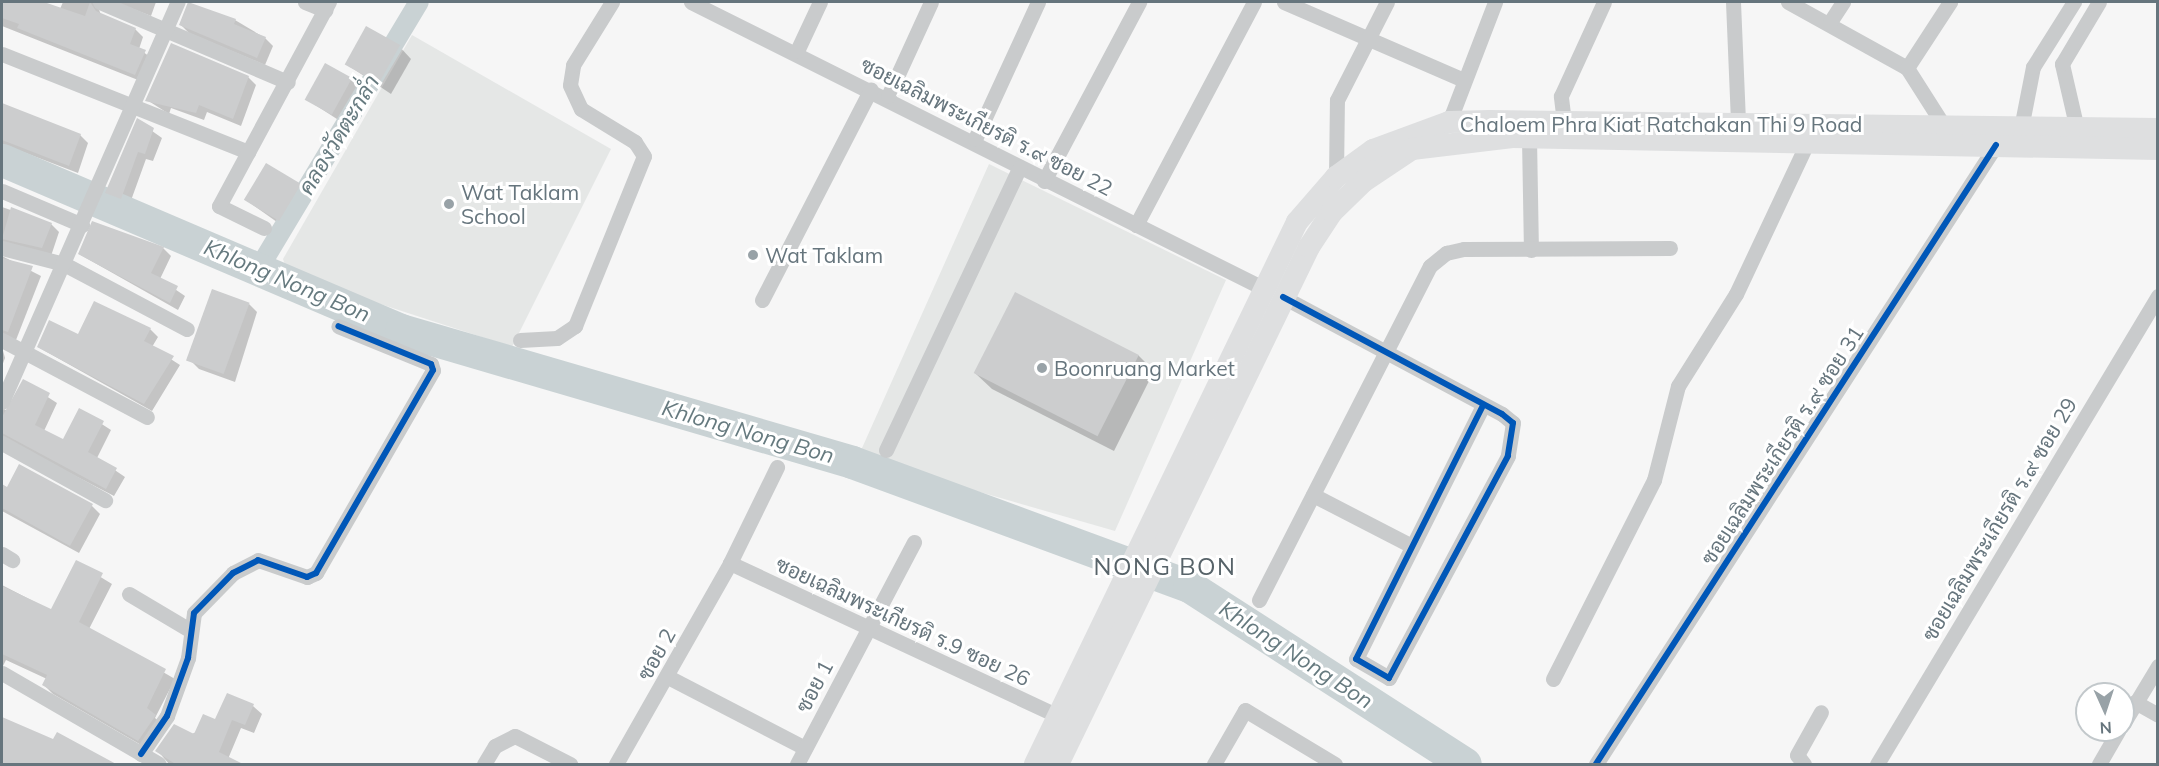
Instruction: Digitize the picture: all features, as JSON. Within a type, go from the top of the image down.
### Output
[{"type":"main road","name":"Chaloem Phra Kiat Ratchakan Thi 9 Road","points":[[1035,765],[1115,602],[1148,554],[1273,293],[1298,222],[1336,177],[1372,150],[1449,123],[1738,123],[2157,129]]},
{"type":"main road","name":"Chaloem Phra Kiat Ratchakan Thi 9 Road","points":[[1273,293],[1332,212],[1364,180],[1412,149],[1458,140],[1528,138],[1808,141],[2157,149]]},
{"type":"main road","name":"Chaloem Phra Kiat Ratchakan Thi 9 Road","points":[[1058,765],[1141,591],[1148,554]]},
{"type":"street","points":[[100,2],[288,82]]},
{"type":"street","points":[[2,402],[84,221],[132,104],[178,2]]},
{"type":"street","points":[[264,228],[219,206],[327,6],[305,2]]},
{"type":"street","points":[[520,340],[557,338],[574,326],[644,156],[635,142],[581,110],[570,85],[573,65],[612,2]]},
{"type":"street","name":"ซอยเฉลิมพระเกียรติ ร.๙ ซอย 22","points":[[691,2],[797,51],[975,139],[1044,181],[1273,293],[1387,352],[1513,423],[1508,456],[1389,678],[1356,659],[1412,546]]},
{"type":"street","points":[[797,51],[820,2]]},
{"type":"street","points":[[888,96],[931,2]]},
{"type":"street","points":[[975,139],[1038,2]]},
{"type":"street","points":[[1044,181],[1139,2]]},
{"type":"street","points":[[1136,225],[1254,2]]},
{"type":"street","points":[[1284,2],[1369,36],[1461,80]]},
{"type":"street","points":[[1336,177],[1338,100],[1387,2]]},
{"type":"street","points":[[1449,123],[1461,80],[1495,2]]},
{"type":"street","points":[[1564,122],[1561,96],[1604,2]]},
{"type":"street","points":[[1733,2],[1738,123]]},
{"type":"street","points":[[1788,2],[1830,22],[1907,68],[1944,126]]},
{"type":"street","points":[[1830,22],[1843,2]]},
{"type":"street","points":[[1907,68],[1950,2]]},
{"type":"street","points":[[2020,128],[2039,55],[2074,2]]},
{"type":"street","points":[[2077,129],[2062,64],[2099,2]]},
{"type":"street","points":[[2,54],[248,152]]},
{"type":"street","points":[[2039,55],[2062,64]]},
{"type":"street","points":[[762,300],[871,88]]},
{"type":"street","points":[[1528,138],[1531,250]]},
{"type":"street","points":[[1553,679],[1654,480],[1678,386],[1736,294],[1808,141]]},
{"type":"street","name":"ซอยเฉลิมพระเกียรติ ร.๙ ซอย 31","points":[[1596,765],[1996,145]]},
{"type":"street","points":[[886,450],[1020,167]]},
{"type":"street","points":[[2,191],[84,221]]},
{"type":"street","points":[[2,248],[64,264],[187,329]]},
{"type":"street","points":[[1259,600],[1430,266],[1446,253],[1670,248]]},
{"type":"street","name":"ซอยเฉลิมพระเกียรติ ร.๙ ซอย 29","points":[[1876,765],[2157,296]]},
{"type":"street","points":[[141,754],[171,706],[188,658],[188,629],[194,613],[245,565],[258,560],[307,577],[316,573],[433,370],[431,364],[338,326]]},
{"type":"street","points":[[2,340],[26,349],[147,417]]},
{"type":"street","points":[[1313,495],[1412,546],[1483,405]]},
{"type":"street","points":[[2,443],[105,500]]},
{"type":"street","name":"ซอย 2","points":[[616,765],[668,677],[730,563],[777,467]]},
{"type":"street","name":"ซอย 1","points":[[797,765],[914,542]]},
{"type":"street","name":"ซอยเฉลิมพระเกียรติ ร.9 ซอย 26","points":[[730,563],[1058,716]]},
{"type":"street","points":[[129,594],[188,629]]},
{"type":"street","points":[[2157,666],[2135,702],[2157,715]]},
{"type":"street","points":[[2,673],[159,765]]},
{"type":"street","points":[[668,677],[806,748]]},
{"type":"street","points":[[1214,765],[1245,710],[1335,765]]},
{"type":"street","points":[[1804,765],[1797,755],[1821,712]]},
{"type":"street","points":[[484,765],[495,746],[515,736],[570,765]]},
{"type":"street","points":[[2099,765],[2112,742]]},
{"type":"shaded area","name":"Wat Taklam School","points":[[412,35],[611,149],[512,347],[288,274],[283,259]]},
{"type":"shaded area","name":"Boonruang Market","points":[[989,164],[1226,280],[1115,531],[858,457]]},
{"type":"building","points":[[2,2],[44,2],[85,16],[90,2],[96,11],[136,28],[130,44],[146,50],[135,75],[17,28],[19,24],[2,18]]},
{"type":"building","points":[[188,2],[236,19],[234,24],[266,37],[257,58],[179,25]]},
{"type":"building","points":[[366,26],[400,45],[379,83],[345,64]]},
{"type":"building","points":[[171,43],[249,76],[233,119],[199,105],[196,113],[145,101]]},
{"type":"building","points":[[325,63],[352,78],[332,115],[305,100]]},
{"type":"building","points":[[2,103],[81,134],[69,166],[2,140]]},
{"type":"building","points":[[137,118],[154,128],[145,154],[138,152],[121,199],[105,193]]},
{"type":"building","points":[[266,163],[301,184],[279,221],[244,200]]},
{"type":"building","points":[[11,207],[52,223],[42,248],[2,239]]},
{"type":"building","points":[[92,221],[164,247],[151,273],[178,286],[170,303],[78,254]]},
{"type":"building","points":[[2,258],[33,266],[8,332],[2,330]]},
{"type":"building","points":[[212,289],[250,303],[224,374],[186,360]]},
{"type":"building","points":[[1015,292],[1139,355],[1098,436],[974,373]]},
{"type":"building","points":[[94,301],[151,328],[144,341],[174,356],[144,404],[37,347],[49,320],[78,334]]},
{"type":"building","points":[[23,379],[50,393],[35,425],[63,439],[79,408],[104,421],[88,452],[117,468],[106,489],[2,433],[2,417]]},
{"type":"building","points":[[19,464],[93,504],[70,546],[2,508],[2,484],[7,487]]},
{"type":"building","points":[[76,560],[103,573],[79,622],[166,669],[147,708],[156,715],[138,741],[42,685],[47,675],[2,654],[2,586],[51,609]]},
{"type":"building","points":[[227,693],[254,704],[245,725],[232,720],[219,752],[245,765],[177,765],[155,751],[174,724],[194,734],[203,714],[215,719]]},
{"type":"building","points":[[2,717],[53,739],[57,732],[118,765],[2,765]]},
{"type":"waterway","name":"คลองวัดตะกล่ำ","points":[[259,268],[419,2]]},
{"type":"waterway","name":"Khlong Nong Bon","points":[[2,160],[401,330],[852,462],[1189,586],[1465,764]]},
{"type":"cycle path","points":[[1596,764],[1996,145]]},
{"type":"cycle path","points":[[1283,297],[1502,414],[1513,423],[1508,456],[1389,678],[1356,659],[1483,405]]},
{"type":"cycle path","points":[[141,754],[167,716],[188,658],[194,613],[233,573],[258,560],[307,577],[316,573],[433,370],[431,364],[338,326]]},
{"type":"place","name":"Wat Taklam School","points":[[449,204]]},
{"type":"place","name":"Wat Taklam","points":[[753,255]]},
{"type":"place","name":"Boonruang Market","points":[[1042,368]]},
{"type":"district","name":"NONG BON","points":[[1165,567]]}]
